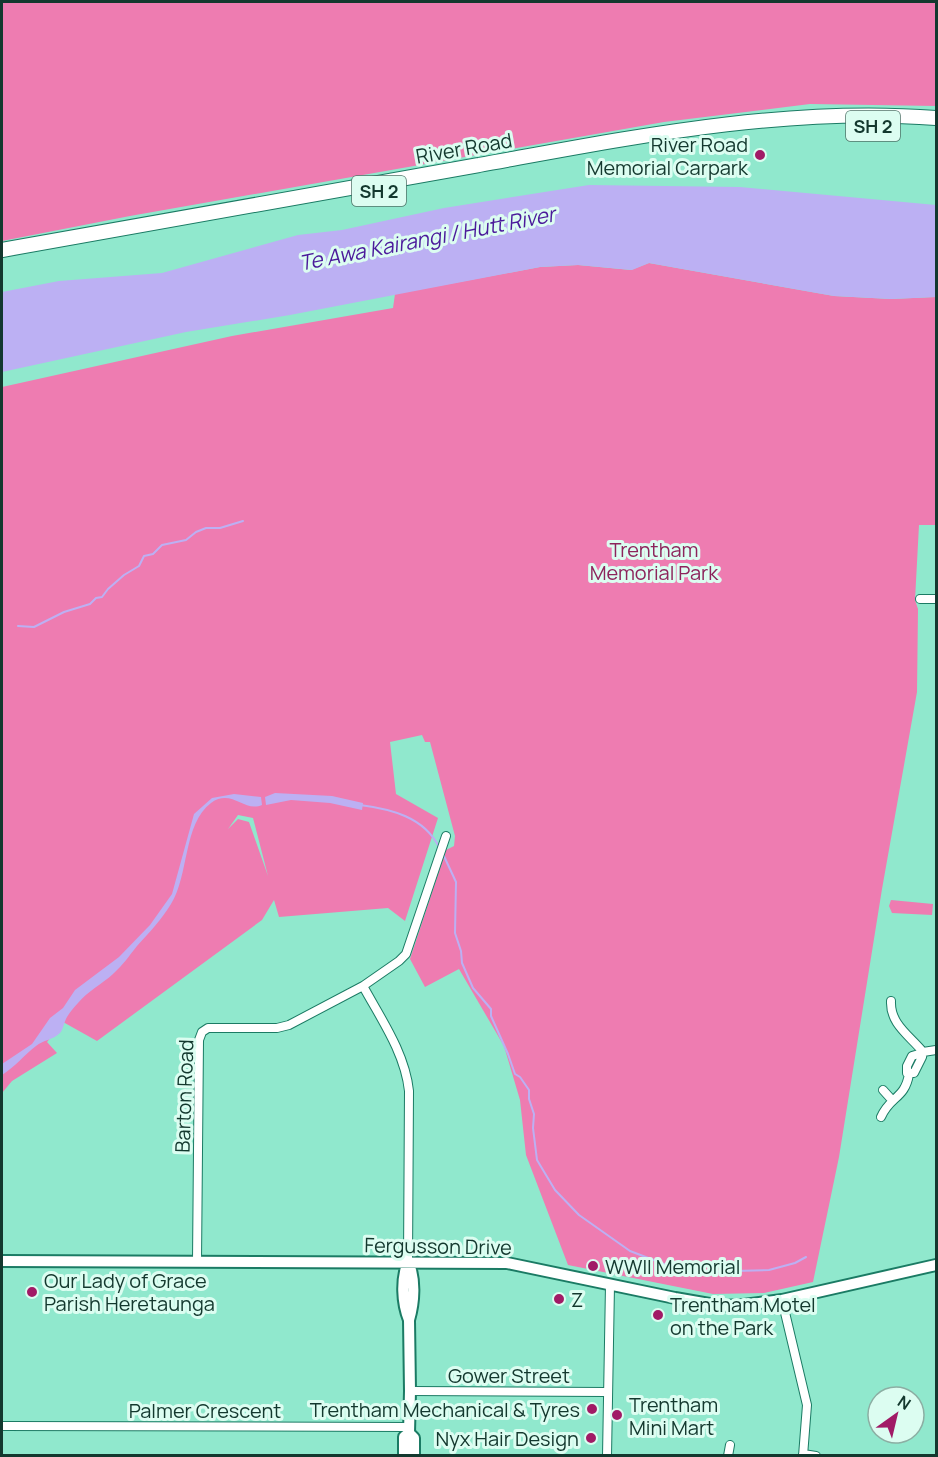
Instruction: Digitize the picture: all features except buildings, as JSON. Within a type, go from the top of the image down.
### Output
[{"type":"highway","name":"River Road","points":[[2,250],[581,147],[708,127],[836,117],[936,118]]},
{"type":"highway","name":"River Road","points":[[2,256],[671,140],[789,128],[936,127]]},
{"type":"main road","name":"Fergusson Drive","points":[[2,1261],[507,1263],[696,1303],[721,1306],[782,1300],[936,1264]]},
{"type":"main road","points":[[408,1262],[413,1272],[412,1308],[409,1320],[409,1430],[414,1438],[414,1455]]},
{"type":"main road","points":[[404,1455],[404,1437],[409,1430]]},
{"type":"street","points":[[920,599],[936,599]]},
{"type":"street","points":[[408,1262],[409,1091],[407,1074],[402,1059],[363,986],[406,954],[446,836]]},
{"type":"street","name":"Barton Road","points":[[197,1261],[199,1040],[202,1032],[208,1028],[266,1029],[289,1025],[363,986]]},
{"type":"street","points":[[881,1117],[892,1100],[904,1091],[909,1074],[914,1073],[922,1057],[922,1052],[895,1021],[891,1001]]},
{"type":"street","points":[[922,1052],[936,1050]]},
{"type":"street","points":[[883,1090],[892,1100]]},
{"type":"street","points":[[607,1455],[610,1285]]},
{"type":"street","points":[[782,1300],[807,1405],[803,1454],[816,1455]]},
{"type":"street","name":"Gower Street","points":[[410,1391],[608,1392]]},
{"type":"street","name":"Palmer Crescent","points":[[2,1426],[409,1430]]},
{"type":"street","points":[[728,1455],[730,1445]]},
{"type":"green space","points":[[2,2],[936,2],[936,106],[810,104],[664,122],[130,216],[2,241]]},
{"type":"green space","name":"Trentham Memorial Park","points":[[649,263],[834,296],[891,299],[936,297],[936,525],[919,525],[915,600],[918,609],[917,692],[882,889],[839,1157],[813,1282],[764,1293],[713,1294],[568,1265],[526,1155],[520,1100],[504,1046],[459,969],[425,987],[410,959],[446,850],[454,846],[455,836],[430,742],[425,742],[422,735],[390,742],[396,794],[438,818],[405,921],[388,908],[279,917],[274,900],[262,920],[97,1041],[63,1022],[47,1042],[57,1053],[12,1081],[2,1093],[2,387],[232,336],[393,308],[395,294],[540,267],[578,265],[631,270]],"holes":[[[238,815],[253,818],[268,876],[249,822],[238,819],[228,829]]]},
{"type":"green space","points":[[891,900],[933,904],[932,915],[892,913],[889,906]]},
{"type":"water","name":"Te Awa Kairangi / Hutt River","points":[[589,185],[740,187],[936,205],[936,297],[891,299],[834,296],[649,263],[632,270],[578,265],[540,267],[290,315],[186,332],[2,372],[2,292],[59,281],[162,273],[298,235],[342,230],[444,208]]},
{"type":"water","points":[[275,793],[332,796],[363,803],[362,810],[330,803],[291,800],[266,805],[265,797]]},
{"type":"water","points":[[234,794],[261,797],[262,805],[249,806],[225,798],[211,803],[202,812],[195,824],[177,892],[164,915],[117,971],[75,1006],[60,1033],[36,1046],[2,1075],[2,1064],[32,1044],[50,1018],[63,1008],[75,990],[119,957],[150,925],[172,894],[194,814],[212,798]]},
{"type":"waterway","points":[[18,626],[34,627],[64,612],[90,604],[96,598],[102,597],[124,575],[139,566],[144,556],[153,554],[162,545],[186,540],[206,528],[220,528],[243,521]]},
{"type":"waterway","points":[[360,805],[406,816],[425,828],[439,847]]},
{"type":"waterway","points":[[443,854],[456,882],[455,933],[462,963],[473,988],[491,1009],[491,1016],[515,1074],[529,1090],[529,1099],[534,1114],[533,1128],[537,1160],[555,1190],[579,1215],[630,1251],[664,1264],[695,1272],[769,1270],[795,1263],[806,1257]]},
{"type":"place","name":"River Road Memorial Carpark","points":[[760,155]]},
{"type":"place","name":"WWII Memorial","points":[[593,1266]]},
{"type":"place","name":"Our Lady of Grace Parish Heretaunga","points":[[32,1292]]},
{"type":"place","name":"Z","points":[[559,1299]]},
{"type":"place","name":"Trentham Motel on the Park","points":[[658,1315]]},
{"type":"place","name":"Trentham Mechanical & Tyres","points":[[592,1409]]},
{"type":"place","name":"Trentham Mini Mart","points":[[617,1415]]},
{"type":"place","name":"Nyx Hair Design","points":[[591,1438]]}]
